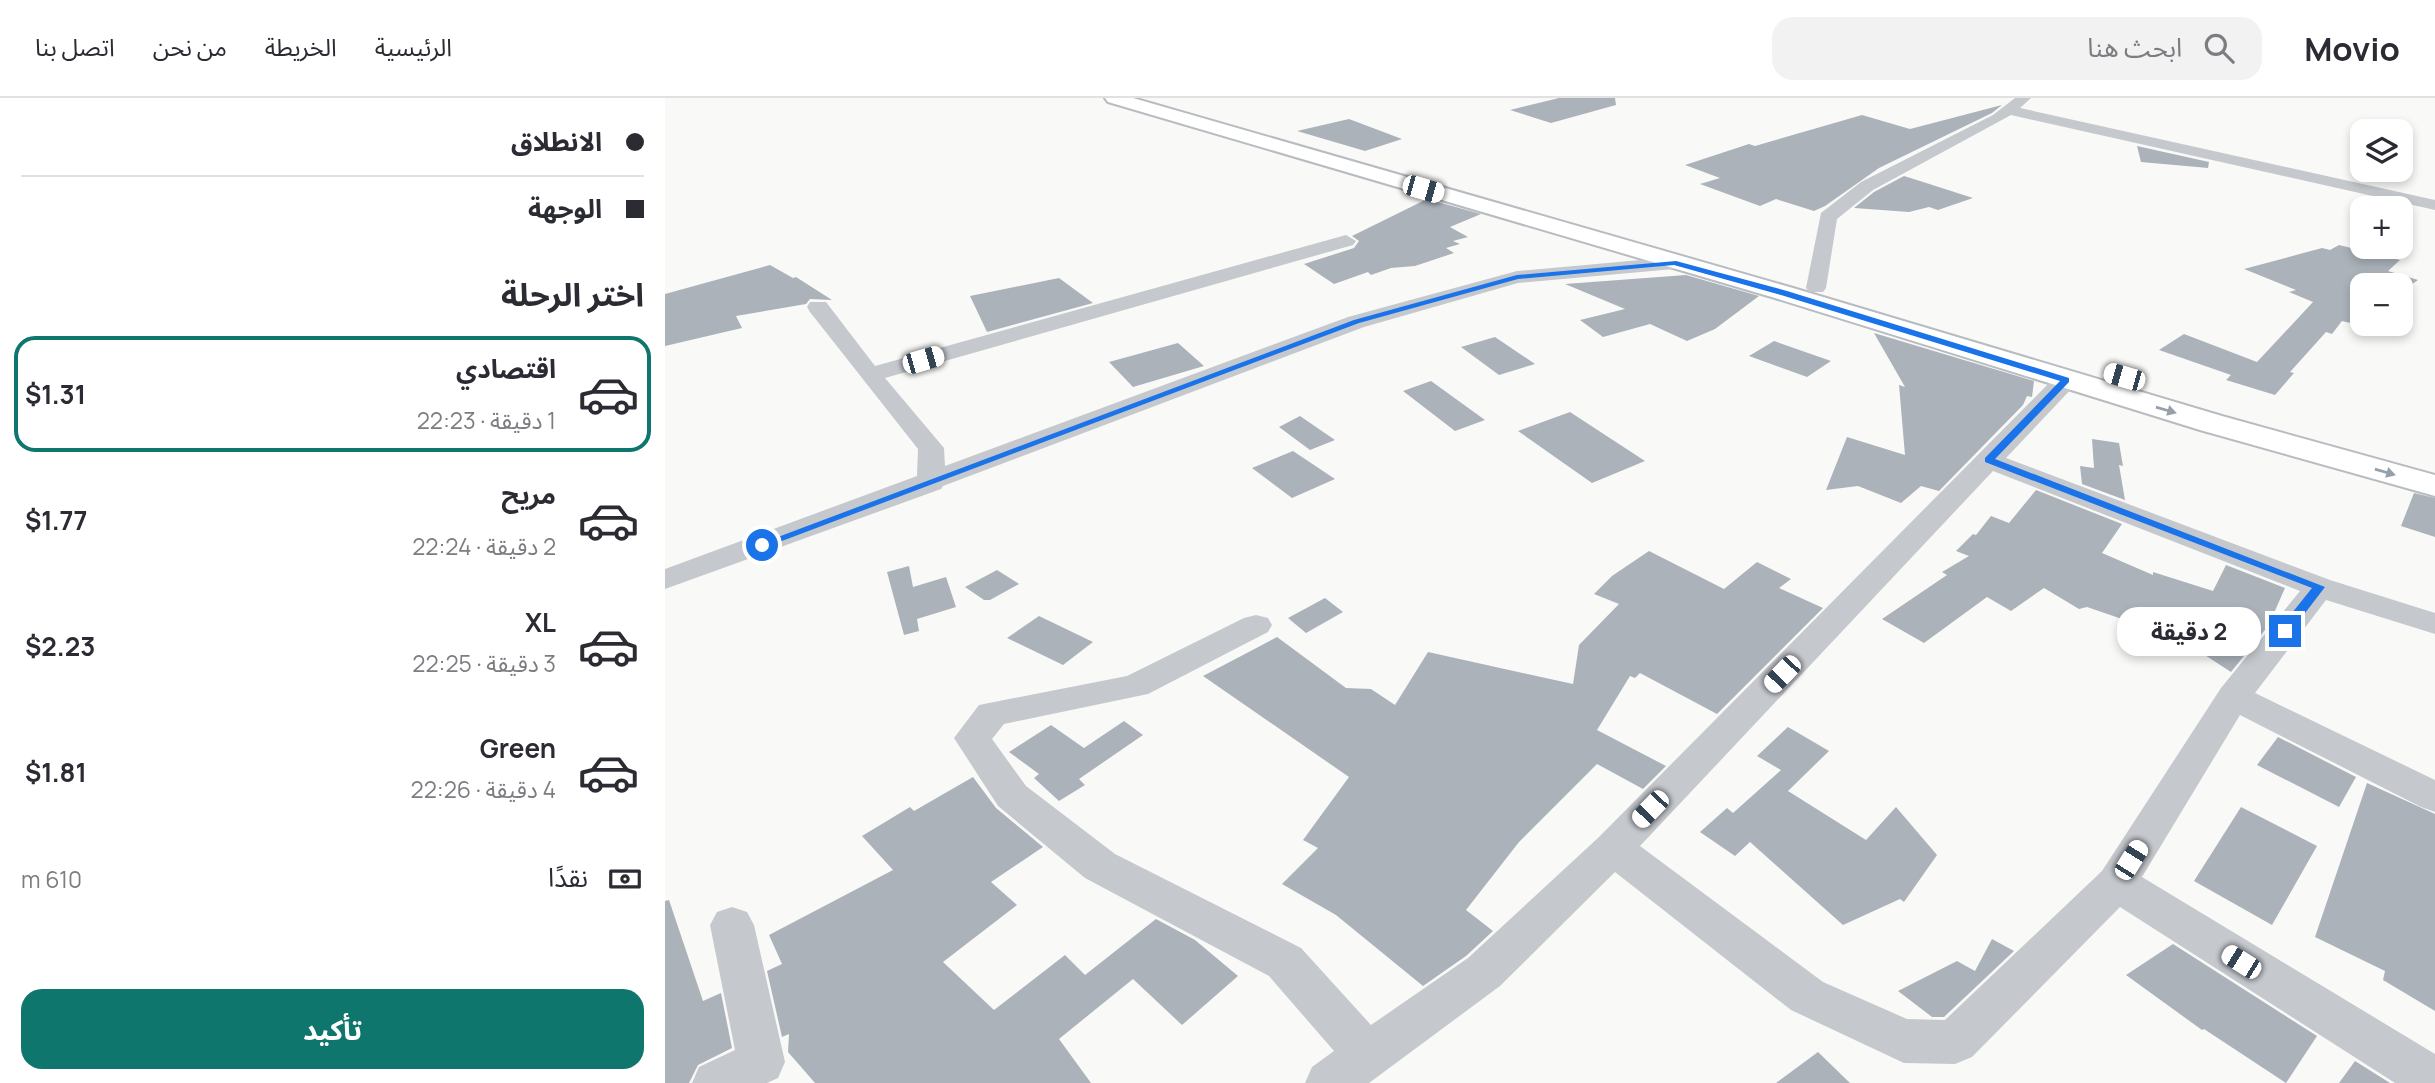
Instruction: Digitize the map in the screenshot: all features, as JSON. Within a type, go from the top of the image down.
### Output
[{"type":"main road","points":[[1114,98],[1637,244],[1816,288],[2435,486]]},
{"type":"main road","points":[[1151,98],[1637,244],[1674,262],[2066,380],[2435,466]]},
{"type":"street","points":[[1816,288],[1828,217],[1867,186],[1998,118],[2024,98]]},
{"type":"street","points":[[2008,110],[2435,205]]},
{"type":"street","points":[[870,375],[1346,241]]},
{"type":"street","points":[[665,580],[932,483],[1356,322],[1517,277],[1674,262]]},
{"type":"street","points":[[818,307],[931,448],[932,483]]},
{"type":"street","points":[[1329,1083],[1484,972],[1613,848],[2066,380]]},
{"type":"street","points":[[1988,460],[2319,587],[2435,624]]},
{"type":"street","points":[[1613,848],[1807,996],[1905,1041],[1955,1042],[2117,883],[2233,697],[2319,587]]},
{"type":"street","points":[[1257,625],[1136,686],[992,714],[972,738],[1012,796],[1100,866],[1285,962],[1366,1054]]},
{"type":"street","points":[[2233,697],[2435,797]]},
{"type":"street","points":[[2117,883],[2435,1081]]},
{"type":"street","points":[[716,1083],[761,1062],[732,925]]},
{"type":"building","points":[[1559,98],[1615,98],[1616,105],[1551,123],[1510,110]]},
{"type":"building","points":[[2002,105],[1992,113],[1879,168],[1814,211],[1776,199],[1760,206],[1700,184],[1720,178],[1685,165],[1749,144],[1755,146],[1862,115],[1910,129]]},
{"type":"building","points":[[1349,119],[1402,139],[1365,151],[1297,131]]},
{"type":"building","points":[[2137,146],[2209,162],[2208,168],[2141,162]]},
{"type":"building","points":[[1904,176],[1973,198],[1938,210],[1929,207],[1909,212],[1854,208],[1874,192]]},
{"type":"building","points":[[1427,199],[1481,214],[1450,227],[1468,237],[1453,241],[1460,244],[1446,248],[1454,253],[1415,266],[1391,268],[1371,275],[1368,272],[1334,284],[1304,264],[1354,248],[1359,241],[1352,236]]},
{"type":"building","points":[[2339,245],[2350,248],[2350,259],[2400,260],[2388,271],[2395,273],[2350,273],[2350,323],[2342,321],[2332,334],[2326,332],[2290,372],[2294,373],[2275,395],[2226,380],[2231,375],[2159,350],[2184,334],[2257,362],[2313,302],[2289,292],[2296,290],[2244,269],[2322,248],[2330,250]]},
{"type":"building","points":[[770,265],[793,278],[796,277],[832,300],[810,299],[806,304],[736,316],[742,328],[665,346],[665,294]]},
{"type":"building","points":[[1686,275],[1759,296],[1715,329],[1687,341],[1650,324],[1603,337],[1580,320],[1625,309],[1565,284]]},
{"type":"building","points":[[1059,278],[1093,303],[987,332],[970,296]]},
{"type":"building","points":[[1874,333],[2034,381],[2032,397],[2027,396],[2023,405],[1939,491],[1921,486],[1901,503],[1858,486],[1826,490],[1847,437],[1905,455],[1899,385],[1905,387]]},
{"type":"building","points":[[1495,337],[1535,364],[1499,375],[1461,347]]},
{"type":"building","points":[[1774,341],[1831,361],[1807,377],[1749,356]]},
{"type":"building","points":[[1178,343],[1204,366],[1133,387],[1109,362]]},
{"type":"building","points":[[1431,381],[1485,420],[1455,431],[1403,391]]},
{"type":"building","points":[[1570,412],[1645,461],[1592,483],[1518,431]]},
{"type":"building","points":[[1300,416],[1335,440],[1310,450],[1279,427]]},
{"type":"building","points":[[2092,439],[2119,443],[2123,466],[2119,465],[2125,500],[2082,484],[2080,466],[2094,468]]},
{"type":"building","points":[[1293,451],[1335,479],[1292,498],[1252,468]]},
{"type":"building","points":[[2036,490],[2122,524],[2102,553],[2153,575],[2153,572],[2213,591],[2226,565],[2285,588],[2274,613],[2277,615],[2231,672],[2157,624],[2154,630],[2087,607],[2079,609],[2044,588],[2011,611],[1987,597],[1924,643],[1882,619],[1947,575],[1942,572],[1969,556],[1956,551],[1973,534],[1976,535],[1991,516],[2009,523]]},
{"type":"building","points":[[2414,493],[2435,498],[2435,537],[2401,526]]},
{"type":"building","points":[[1649,551],[1724,589],[1757,562],[1791,579],[1779,588],[1823,608],[1717,714],[1640,673],[1635,678],[1630,676],[1597,730],[1666,766],[1643,789],[1597,764],[1519,842],[1466,910],[1493,931],[1466,956],[1423,986],[1336,915],[1282,884],[1318,848],[1303,840],[1349,777],[1203,676],[1277,637],[1346,688],[1371,689],[1395,705],[1428,652],[1573,684],[1579,645],[1619,604],[1594,594],[1612,576]]},
{"type":"building","points":[[909,566],[913,587],[946,577],[956,607],[917,619],[919,631],[904,635],[887,572]]},
{"type":"building","points":[[997,570],[1019,584],[990,600],[984,600],[965,587]]},
{"type":"building","points":[[1325,598],[1343,612],[1306,633],[1288,618]]},
{"type":"building","points":[[1039,616],[1093,642],[1063,665],[1007,638]]},
{"type":"building","points":[[1124,721],[1143,735],[1079,779],[1085,785],[1059,801],[1034,778],[1039,774],[1009,752],[1051,725],[1084,748]]},
{"type":"building","points":[[1788,727],[1829,751],[1788,791],[1866,840],[1896,807],[1937,855],[1904,902],[1900,899],[1843,925],[1750,842],[1735,856],[1700,832],[1727,808],[1733,813],[1781,770],[1757,756]]},
{"type":"building","points":[[2278,737],[2356,777],[2339,807],[2257,765]]},
{"type":"building","points":[[973,777],[996,808],[1043,847],[991,882],[1017,905],[943,962],[994,1010],[1065,955],[1085,975],[1156,919],[1195,940],[1238,976],[1182,1025],[1133,979],[1059,1039],[1091,1083],[815,1083],[788,1052],[789,1034],[782,1037],[767,971],[782,964],[769,935],[893,870],[862,836],[910,807],[914,811]]},
{"type":"building","points":[[2367,783],[2435,814],[2435,1011],[2383,980],[2385,971],[2315,937]]},
{"type":"building","points":[[2241,807],[2317,846],[2272,925],[2194,881]]},
{"type":"building","points":[[669,900],[703,1001],[721,993],[732,1048],[698,1065],[689,1083],[665,1083],[665,901]]},
{"type":"building","points":[[1992,939],[2014,951],[1944,1017],[1932,1017],[1898,991],[1957,961],[1975,971]]},
{"type":"building","points":[[2173,944],[2317,1036],[2286,1083],[2202,1030],[2126,975]]},
{"type":"building","points":[[1818,1052],[1850,1083],[1776,1083]]},
{"type":"building","points":[[2355,1061],[2390,1083],[2339,1083]]},
{"type":"route","points":[[762,545],[1356,322],[1517,277],[1674,262],[2066,380],[1988,460],[2319,587],[2285,631]]}]
